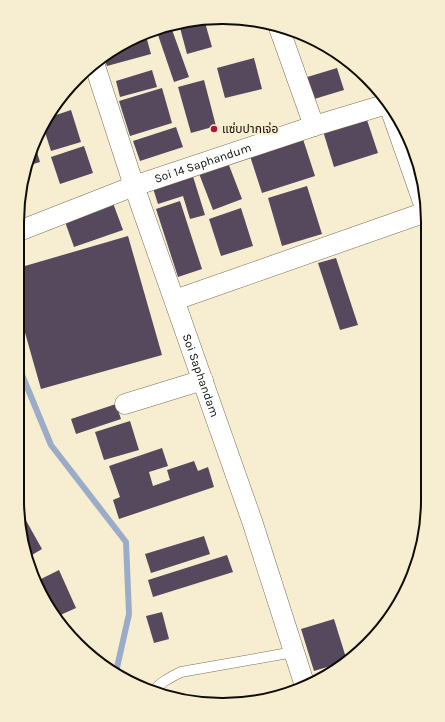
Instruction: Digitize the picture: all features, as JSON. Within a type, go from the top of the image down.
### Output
[{"type":"street","points":[[281,33],[314,126]]},
{"type":"street","name":"Soi Saphandam","points":[[97,69],[134,186],[252,521],[303,681]]},
{"type":"street","name":"Soi 14 Saphandum","points":[[24,229],[134,186],[314,126],[383,105]]},
{"type":"street","points":[[397,128],[417,186]]},
{"type":"street","points":[[174,300],[421,216]]},
{"type":"street","points":[[125,404],[203,380]]},
{"type":"lane","points":[[158,687],[169,678],[182,672],[294,652]]},
{"type":"building","points":[[206,25],[212,47],[187,54],[180,29]]},
{"type":"building","points":[[172,31],[189,77],[174,82],[158,35]]},
{"type":"building","points":[[147,39],[151,54],[107,66],[106,62],[112,57]]},
{"type":"building","points":[[254,58],[262,89],[225,98],[217,68]]},
{"type":"building","points":[[337,68],[344,90],[311,100],[304,78]]},
{"type":"building","points":[[152,70],[157,87],[120,97],[116,81]]},
{"type":"building","points":[[204,80],[216,126],[191,133],[178,87]]},
{"type":"building","points":[[162,88],[172,123],[130,136],[119,101]]},
{"type":"building","points":[[71,110],[81,142],[51,151],[45,133],[55,115]]},
{"type":"building","points":[[366,117],[378,153],[334,167],[323,131]]},
{"type":"building","points":[[176,127],[183,147],[140,161],[133,141]]},
{"type":"building","points":[[302,136],[315,176],[262,193],[249,153]]},
{"type":"building","points":[[84,146],[93,173],[60,184],[51,157]]},
{"type":"building","points":[[37,153],[40,162],[33,164]]},
{"type":"building","points":[[227,160],[242,199],[213,210],[198,171]]},
{"type":"building","points":[[191,170],[205,215],[190,219],[183,196],[158,204],[151,182]]},
{"type":"building","points":[[307,186],[322,234],[282,246],[268,198]]},
{"type":"building","points":[[180,201],[202,269],[178,277],[156,209]]},
{"type":"building","points":[[113,203],[123,230],[74,247],[64,219]]},
{"type":"building","points":[[241,208],[253,246],[221,256],[209,219]]},
{"type":"building","points":[[128,236],[162,355],[41,389],[24,329],[24,266]]},
{"type":"building","points":[[336,258],[358,325],[340,330],[318,263]]},
{"type":"building","points":[[116,404],[121,419],[76,434],[71,419]]},
{"type":"building","points":[[130,421],[139,450],[104,460],[95,432]]},
{"type":"building","points":[[162,448],[168,466],[149,472],[153,486],[170,480],[167,470],[194,461],[198,471],[208,467],[214,487],[119,519],[113,500],[120,497],[109,466]]},
{"type":"building","points":[[25,519],[42,549],[32,555]]},
{"type":"building","points":[[204,536],[210,554],[151,573],[145,554]]},
{"type":"building","points":[[227,555],[233,572],[153,597],[148,580]]},
{"type":"building","points":[[59,570],[76,608],[61,615],[41,579]]},
{"type":"building","points":[[162,612],[169,639],[154,643],[146,616]]},
{"type":"building","points":[[334,619],[345,655],[332,666],[314,671],[301,629]]},
{"type":"waterway","points":[[24,380],[51,445],[126,542],[129,614],[117,668]]},
{"type":"place","name":"แซ่บปากเจ่อ","points":[[214,129]]}]
